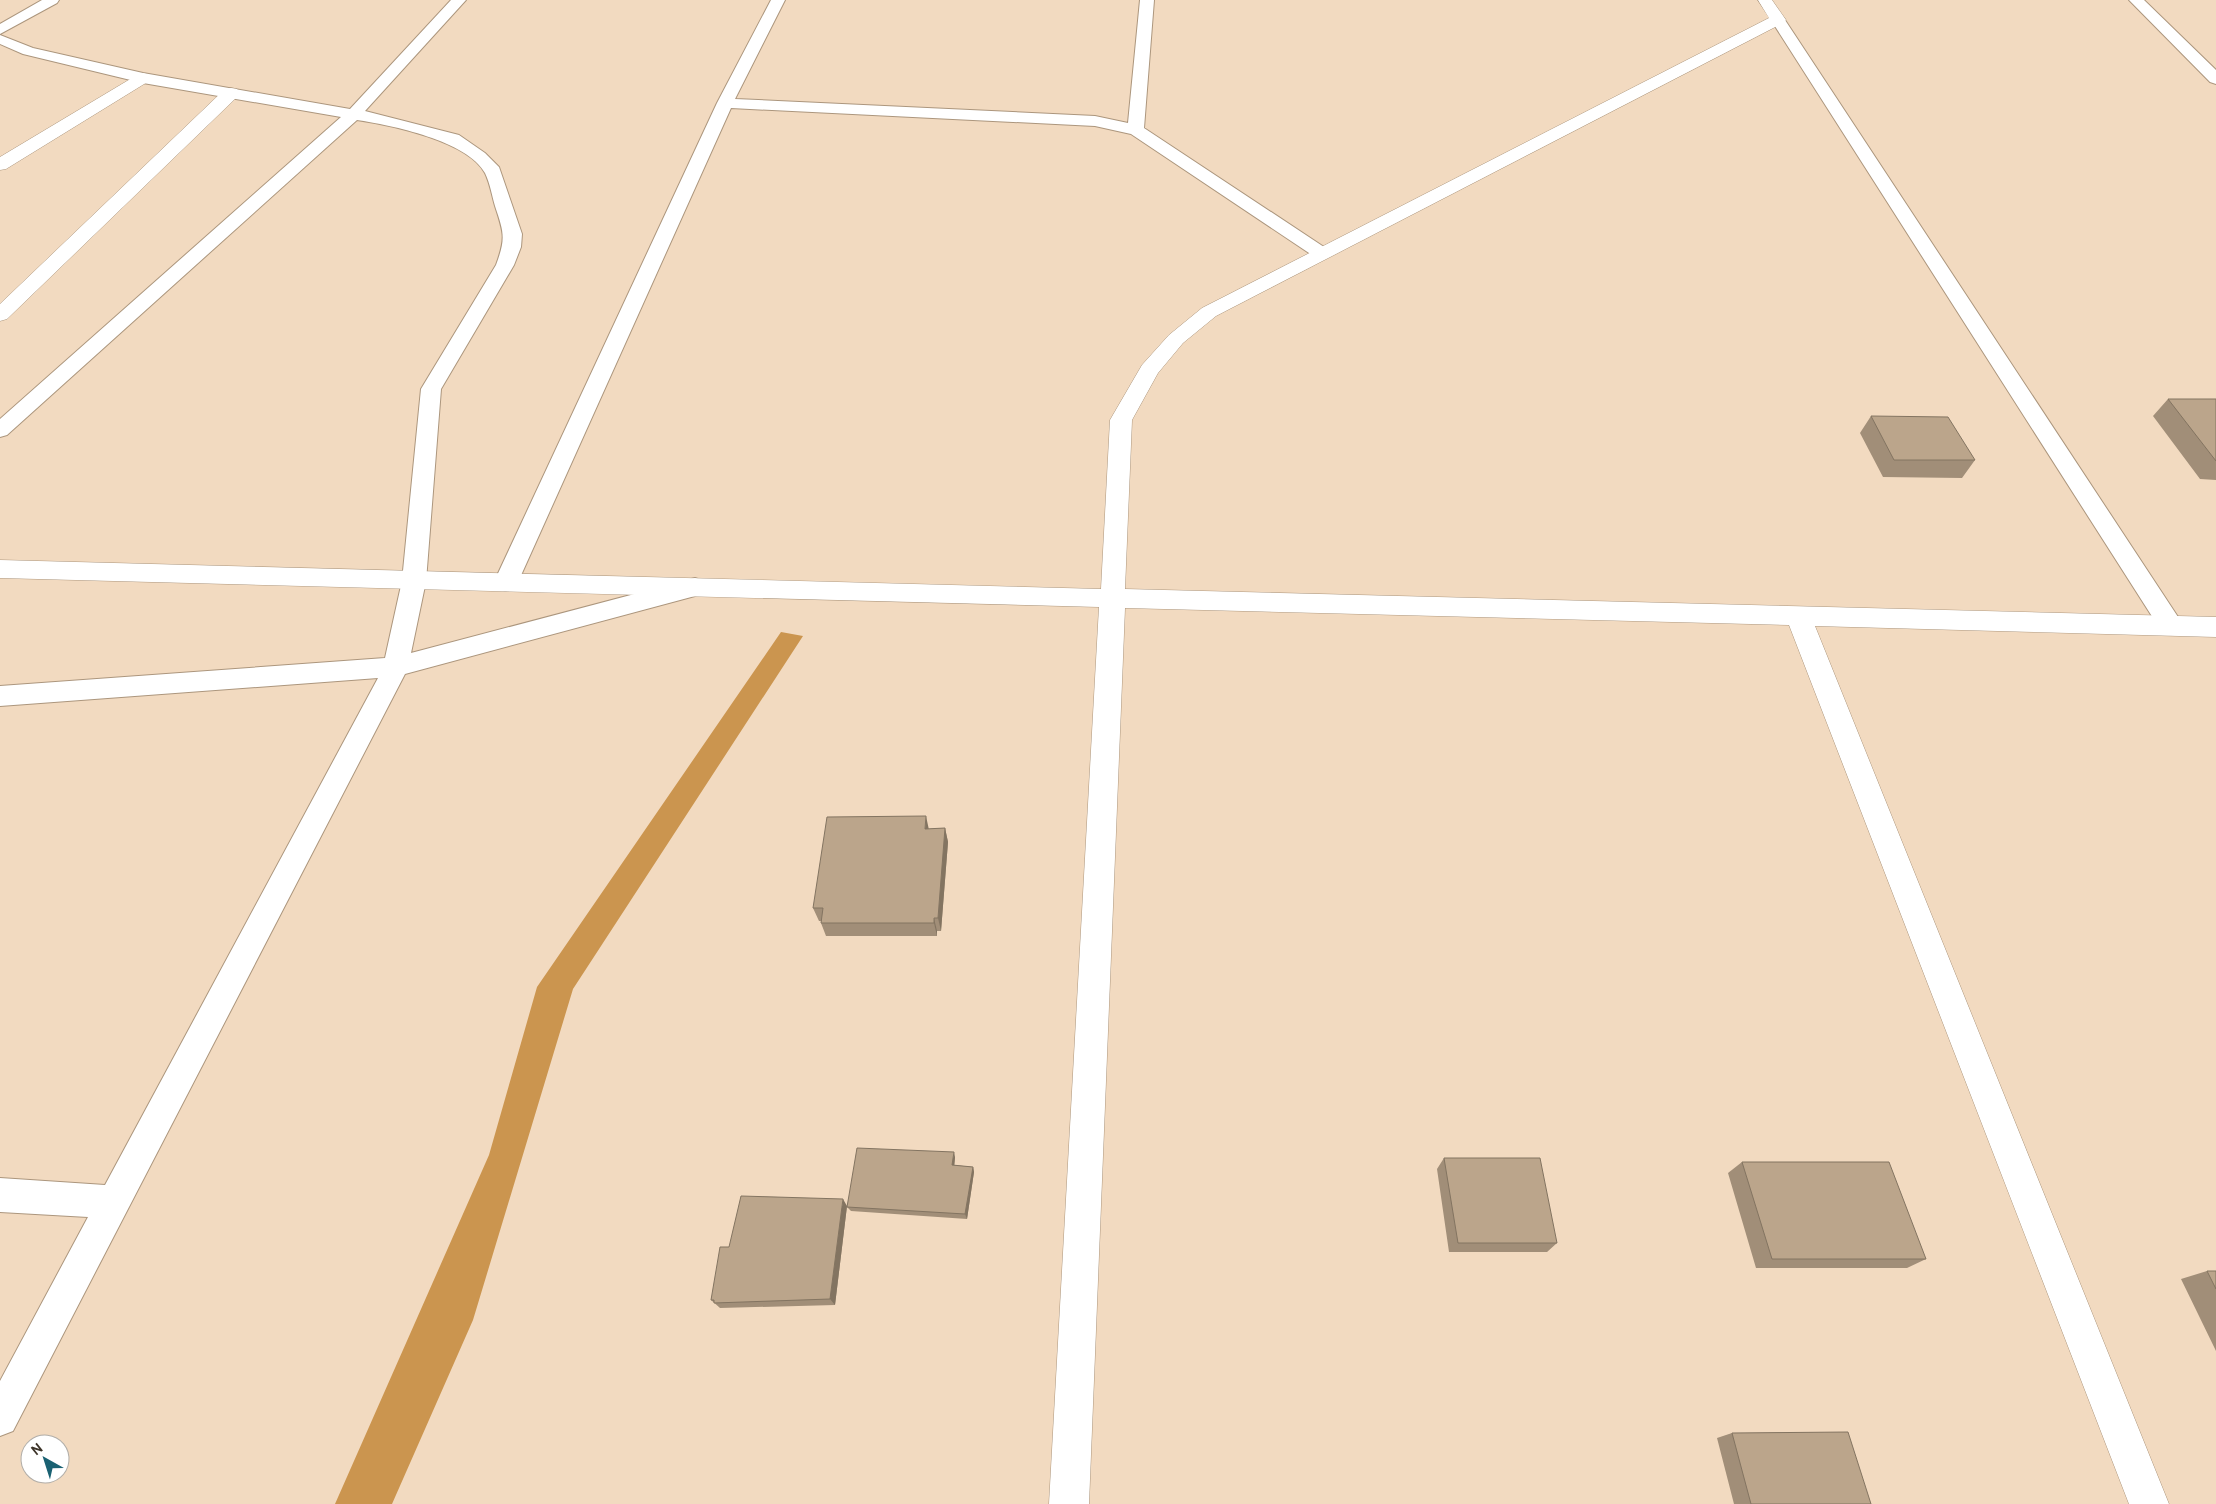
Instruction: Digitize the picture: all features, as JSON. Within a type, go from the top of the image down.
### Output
[{"type":"street","points":[[1069,1504],[1121,420],[1149,370],[1176,339],[1209,312],[1778,20],[1765,0]]},
{"type":"street","points":[[0,165],[143,78]]},
{"type":"street","points":[[0,315],[231,93]]},
{"type":"street","points":[[0,569],[2216,627]]},
{"type":"street","points":[[1798,616],[2149,1504]]},
{"type":"lane","points":[[0,1418],[396,667],[414,581],[431,389],[505,265],[512,247],[513,234],[493,171],[479,157],[453,139],[354,114],[143,78],[28,51],[0,38],[52,0]]},
{"type":"lane","points":[[0,430],[354,114],[459,0]]},
{"type":"lane","points":[[506,582],[725,103],[778,0]]},
{"type":"lane","points":[[1136,130],[1147,0]]},
{"type":"lane","points":[[2136,0],[2216,79]]},
{"type":"lane","points":[[1778,20],[2171,626]]},
{"type":"lane","points":[[2194,58],[2216,59]]},
{"type":"lane","points":[[725,103],[1095,121],[1136,130],[1321,253]]},
{"type":"lane","points":[[0,696],[396,667],[695,587]]},
{"type":"lane","points":[[0,1194],[113,1202]]},
{"type":"shaded area","points":[[781,632],[803,636],[573,989],[473,1320],[392,1504],[335,1504],[489,1155],[537,987]]},
{"type":"building","points":[[2168,399],[2216,399],[2216,461]]},
{"type":"building","points":[[1871,416],[1948,417],[1975,460],[1894,460]]},
{"type":"building","points":[[926,816],[925,829],[945,828],[938,918],[934,918],[934,923],[821,923],[823,908],[813,908],[827,817]]},
{"type":"building","points":[[857,1148],[954,1152],[952,1165],[973,1167],[965,1214],[847,1207]]},
{"type":"building","points":[[1444,1158],[1540,1158],[1557,1243],[1458,1243]]},
{"type":"building","points":[[1742,1162],[1889,1162],[1926,1259],[1772,1259]]},
{"type":"building","points":[[741,1196],[843,1199],[830,1299],[714,1303],[714,1300],[711,1300],[720,1247],[729,1247]]},
{"type":"building","points":[[2207,1271],[2216,1271],[2216,1289]]},
{"type":"building","points":[[1848,1432],[1871,1504],[1751,1504],[1732,1433]]}]
